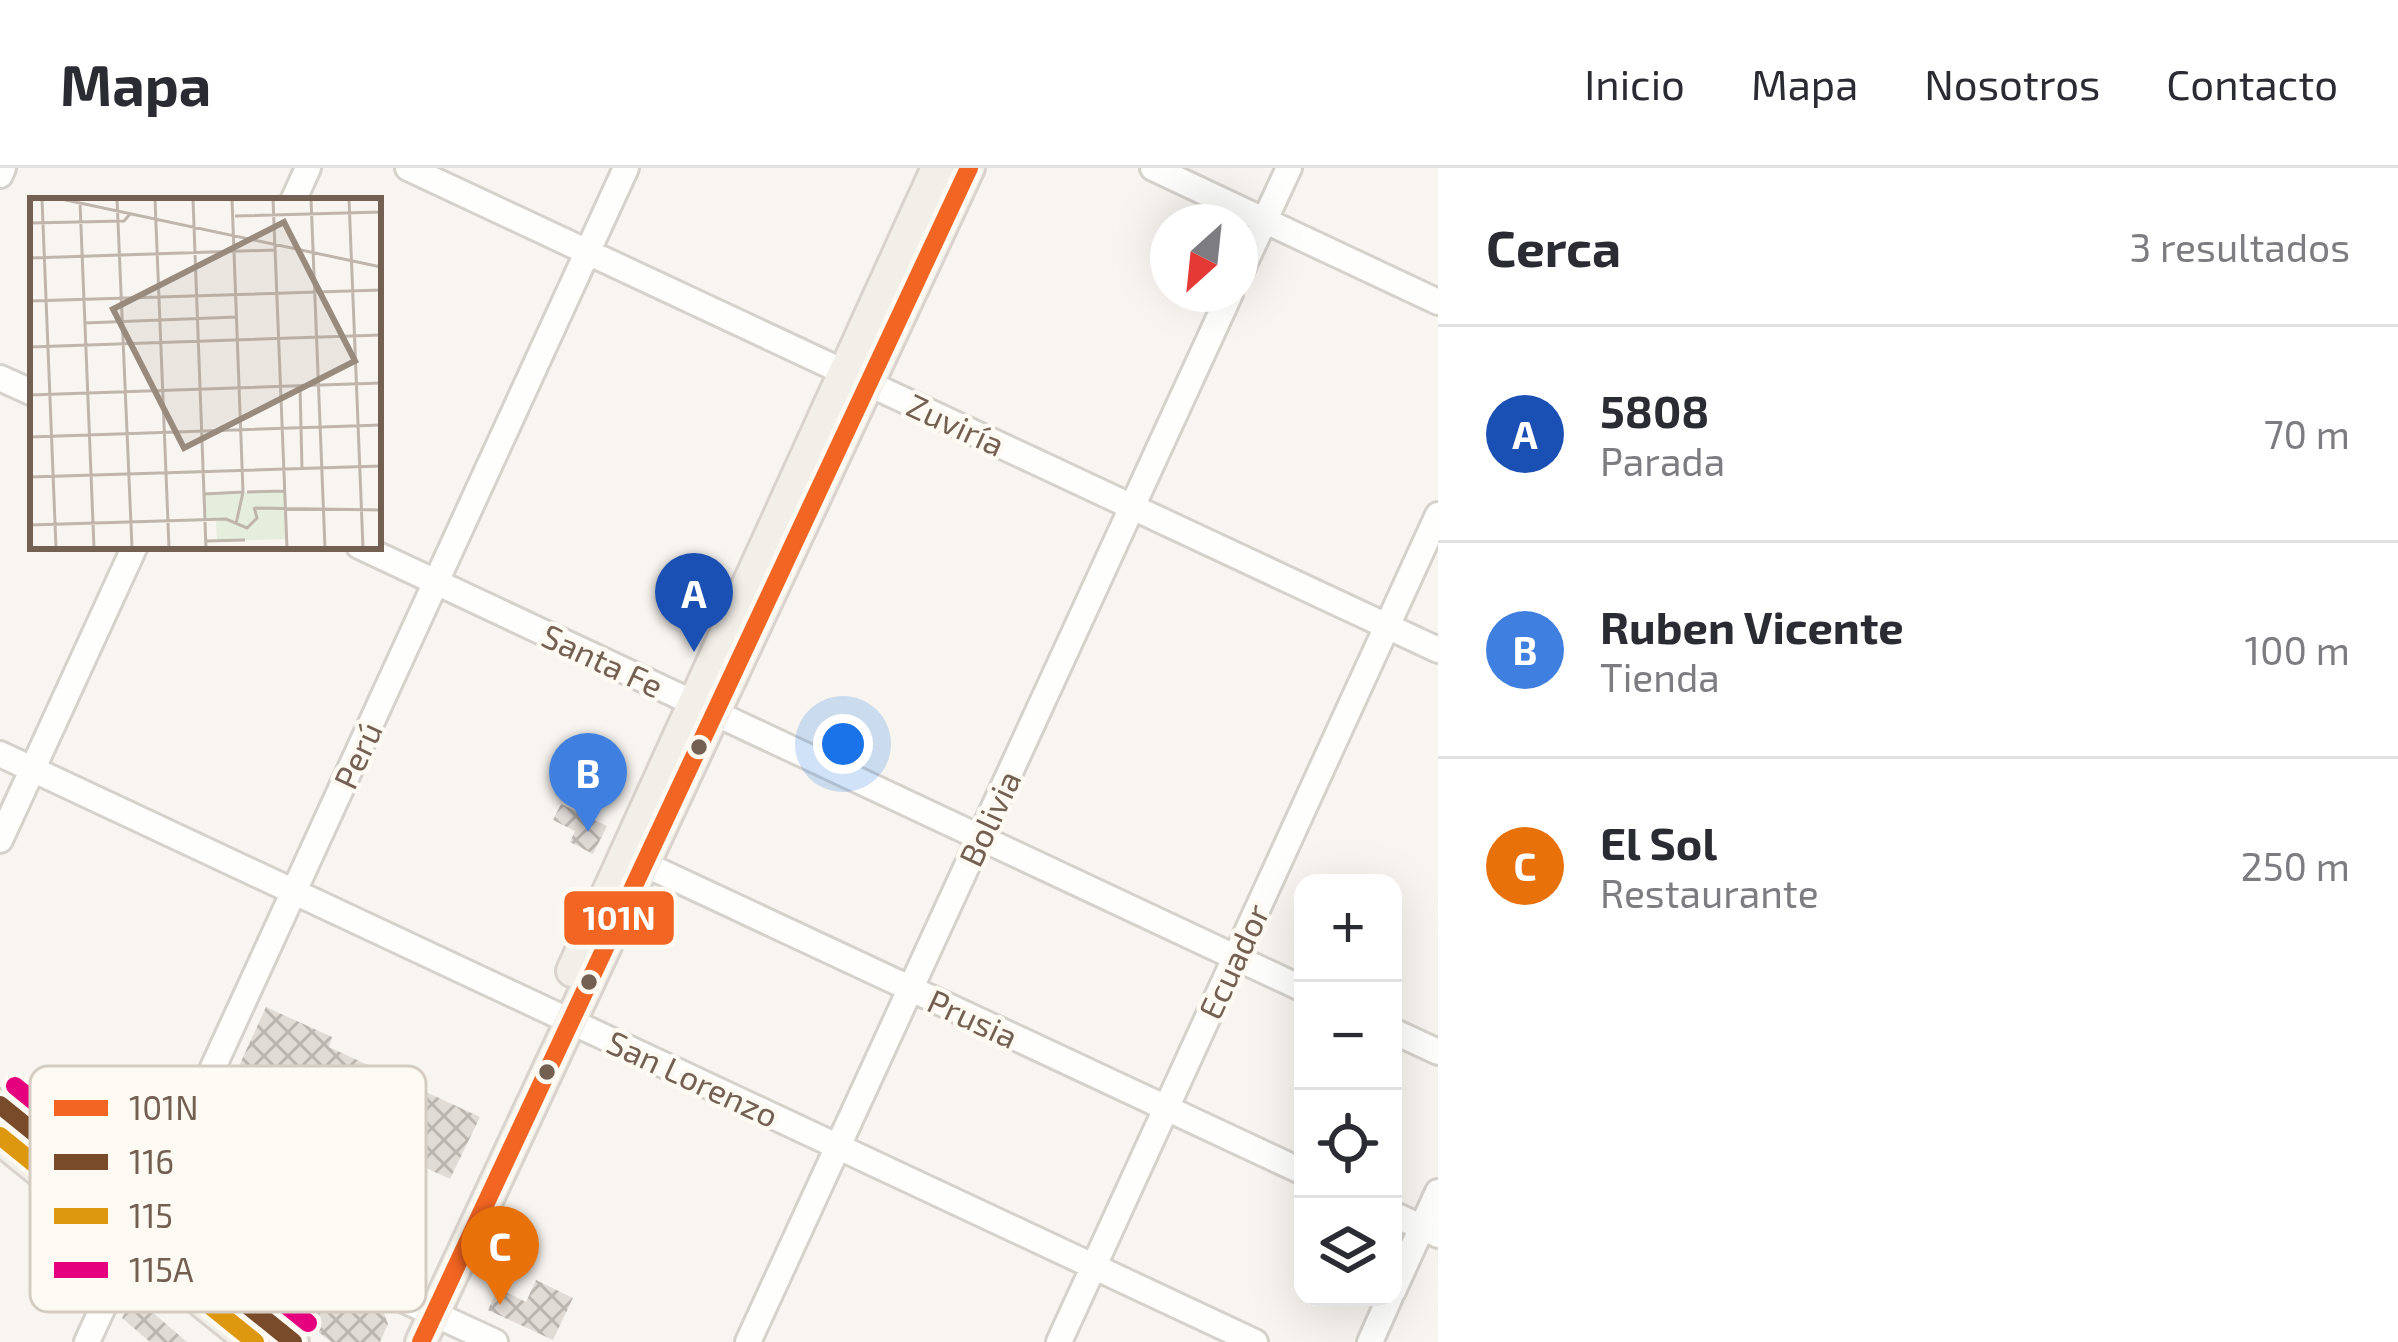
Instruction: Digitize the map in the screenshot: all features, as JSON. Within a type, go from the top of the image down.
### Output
[{"type":"main road","points":[[421,1342],[427,1310],[856,377],[938,168]]},
{"type":"main road","points":[[856,377],[969,168]]},
{"type":"main road","points":[[561,1017],[644,865],[704,708]]},
{"type":"main road","points":[[0,1105],[12,1132]]},
{"type":"main road","points":[[220,1312],[252,1342]]},
{"type":"main road","points":[[250,1312],[293,1342]]},
{"type":"main road","points":[[402,1342],[425,1312]]},
{"type":"street","points":[[294,198],[308,168]]},
{"type":"street","name":"Zuviría","points":[[408,168],[461,179],[588,252],[1438,650]]},
{"type":"street","name":"Perú","points":[[215,1066],[626,168]]},
{"type":"street","points":[[1153,168],[1438,302]]},
{"type":"street","points":[[1258,233],[1288,168]]},
{"type":"street","name":"Bolivia","points":[[748,1342],[1223,312]]},
{"type":"street","points":[[0,378],[30,392]]},
{"type":"street","name":"Ecuador","points":[[1059,1342],[1438,515]]},
{"type":"street","points":[[0,840],[134,549]]},
{"type":"street","name":"Santa Fe","points":[[365,549],[1294,985]]},
{"type":"street","name":"San Lorenzo","points":[[0,754],[1255,1342]]},
{"type":"street","name":"Prusia","points":[[644,865],[1294,1168]]},
{"type":"street","points":[[1402,1035],[1438,1052]]},
{"type":"street","points":[[1402,1278],[1430,1232],[1438,1192]]},
{"type":"street","points":[[1402,1218],[1430,1232]]},
{"type":"street","points":[[1370,1342],[1386,1306]]},
{"type":"street","points":[[427,1310],[495,1342]]},
{"type":"street","name":"Perú","points":[[87,1342],[101,1312]]},
{"type":"building","points":[[561,804],[607,826],[593,854],[570,842],[575,831],[553,820]]},
{"type":"building","points":[[266,1007],[332,1037],[329,1047],[370,1066],[239,1066]]},
{"type":"building","points":[[426,1092],[480,1117],[450,1179],[426,1168]]},
{"type":"building","points":[[536,1280],[573,1298],[553,1340],[488,1310],[498,1288],[526,1302]]},
{"type":"building","points":[[125,1312],[152,1312],[187,1342],[150,1342],[122,1318]]},
{"type":"building","points":[[293,1312],[383,1312],[388,1324],[380,1342],[331,1342]]},
{"type":"transit line","name":"101N","points":[[421,1342],[969,168]]},
{"type":"transit line","name":"115A","points":[[15,1086],[30,1098]]},
{"type":"transit line","name":"116","points":[[0,1105],[30,1129]]},
{"type":"transit line","name":"115","points":[[0,1136],[30,1160]]},
{"type":"transit line","name":"115","points":[[218,1312],[255,1342]]},
{"type":"transit line","name":"116","points":[[256,1312],[293,1342]]},
{"type":"transit line","name":"115A","points":[[294,1312],[308,1323]]},
{"type":"place","name":"5808","points":[[694,652]]},
{"type":"place","name":"Ruben Vicente","points":[[588,832]]},
{"type":"place","name":"El Sol","points":[[500,1305]]}]
